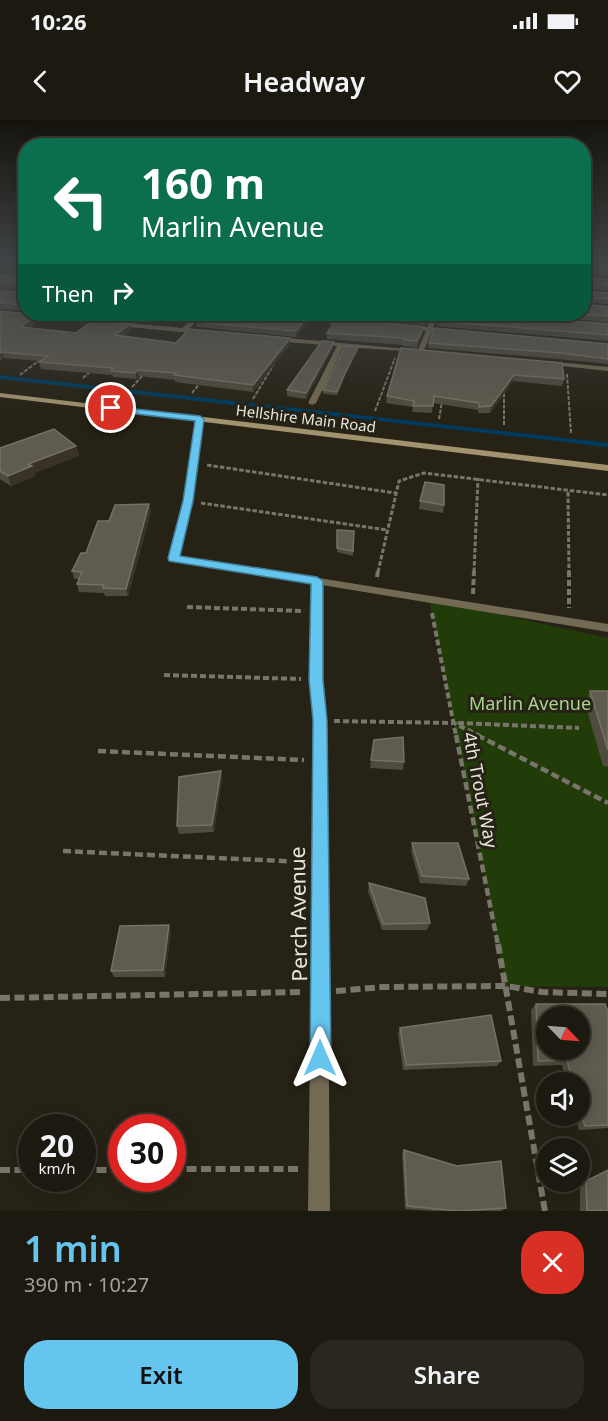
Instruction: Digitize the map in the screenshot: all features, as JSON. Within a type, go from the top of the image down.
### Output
[{"type":"main road","name":"Hellshire Main Road","points":[[0,395],[608,468]]},
{"type":"street","points":[[0,313],[18,315]]},
{"type":"street","points":[[92,321],[214,333]]},
{"type":"street","points":[[185,329],[194,321]]},
{"type":"street","points":[[336,321],[348,322]]},
{"type":"street","points":[[421,351],[433,321]]},
{"type":"street","points":[[406,327],[453,331]]},
{"type":"street","points":[[269,338],[432,352]]},
{"type":"street","points":[[312,403],[341,345]]},
{"type":"street","points":[[543,363],[608,369]]},
{"type":"street","points":[[200,419],[188,501],[174,558],[608,628]]},
{"type":"street","name":"Perch Avenue","points":[[317,581],[316,680],[320,720],[319,1211]]},
{"type":"path","points":[[253,399],[289,340]]},
{"type":"path","points":[[375,411],[399,349]]},
{"type":"path","points":[[20,375],[46,356]]},
{"type":"path","points":[[566,365],[572,433]]},
{"type":"path","points":[[132,387],[149,370]]},
{"type":"path","points":[[83,378],[91,371]]},
{"type":"path","points":[[192,393],[205,377]]},
{"type":"path","points":[[504,426],[506,380]]},
{"type":"path","points":[[439,419],[443,398]]},
{"type":"path","points":[[194,464],[396,493]]},
{"type":"path","points":[[374,590],[399,481],[424,473],[608,495]]},
{"type":"path","points":[[472,606],[478,478]]},
{"type":"path","points":[[568,492],[568,621]]},
{"type":"path","points":[[188,501],[387,530]]},
{"type":"path","name":"4th Trout Way","points":[[429,599],[506,986],[545,1211]]},
{"type":"path","points":[[187,608],[317,611]]},
{"type":"path","points":[[164,675],[316,680]]},
{"type":"path","points":[[320,720],[579,728]]},
{"type":"path","points":[[454,723],[608,802]]},
{"type":"path","points":[[98,752],[319,760]]},
{"type":"path","points":[[63,851],[318,862]]},
{"type":"path","points":[[186,1169],[320,1168]]},
{"type":"path","points":[[0,1170],[18,1170]]},
{"type":"green space","name":"Marlin Avenue","points":[[429,599],[608,638],[608,987],[506,986]]},
{"type":"building","points":[[0,313],[18,313],[18,321],[28,321],[20,327],[76,333],[92,321],[130,324],[115,335],[176,343],[189,329],[290,338],[253,385],[174,375],[176,373],[138,370],[135,373],[111,371],[114,368],[39,362],[48,356],[0,353]]},
{"type":"building","points":[[591,313],[608,313],[608,316],[591,315]]},
{"type":"building","points":[[197,321],[304,321],[296,331]]},
{"type":"building","points":[[367,321],[424,327],[417,341],[404,340],[404,338],[327,333],[335,322]]},
{"type":"building","points":[[437,321],[572,321],[608,324],[608,335]]},
{"type":"building","points":[[434,328],[608,344],[608,359],[429,343]]},
{"type":"building","points":[[322,341],[334,342],[306,393],[287,390]]},
{"type":"building","points":[[345,346],[358,347],[337,392],[323,390]]},
{"type":"building","points":[[401,348],[562,363],[564,379],[514,375],[491,406],[479,407],[479,403],[434,396],[433,406],[413,406],[414,401],[387,396]]},
{"type":"building","points":[[54,429],[76,446],[28,464],[32,466],[8,476],[0,471],[0,448]]},
{"type":"building","points":[[425,482],[444,485],[444,505],[420,501]]},
{"type":"building","points":[[149,504],[126,589],[77,584],[82,572],[72,571],[81,553],[86,553],[98,521],[109,521],[115,505]]},
{"type":"building","points":[[337,530],[354,531],[353,551],[337,548]]},
{"type":"building","points":[[590,691],[608,691],[608,750]]},
{"type":"building","points":[[403,737],[404,762],[371,760],[374,740]]},
{"type":"building","points":[[221,771],[212,825],[177,826],[179,777]]},
{"type":"building","points":[[412,843],[458,843],[469,879],[422,876]]},
{"type":"building","points":[[369,883],[425,898],[430,923],[383,924]]},
{"type":"building","points":[[169,925],[163,970],[111,971],[120,926]]},
{"type":"building","points":[[536,1004],[605,1004],[608,1012],[608,1125],[590,1126],[590,1072],[570,1072],[567,1060],[590,1060],[590,1006],[536,1006]]},
{"type":"building","points":[[491,1015],[501,1061],[406,1065],[400,1028]]},
{"type":"building","points":[[404,1150],[457,1166],[501,1161],[506,1208],[459,1211],[407,1206]]},
{"type":"building","points":[[608,1170],[608,1211],[587,1211],[586,1192],[590,1192],[590,1179]]},
{"type":"waterway","points":[[0,377],[592,443]]},
{"type":"waterway","points":[[579,442],[608,445]]},
{"type":"route","points":[[111,408],[200,419],[188,501],[174,558],[317,581],[316,680],[320,720],[318,862],[320,1058]]}]
